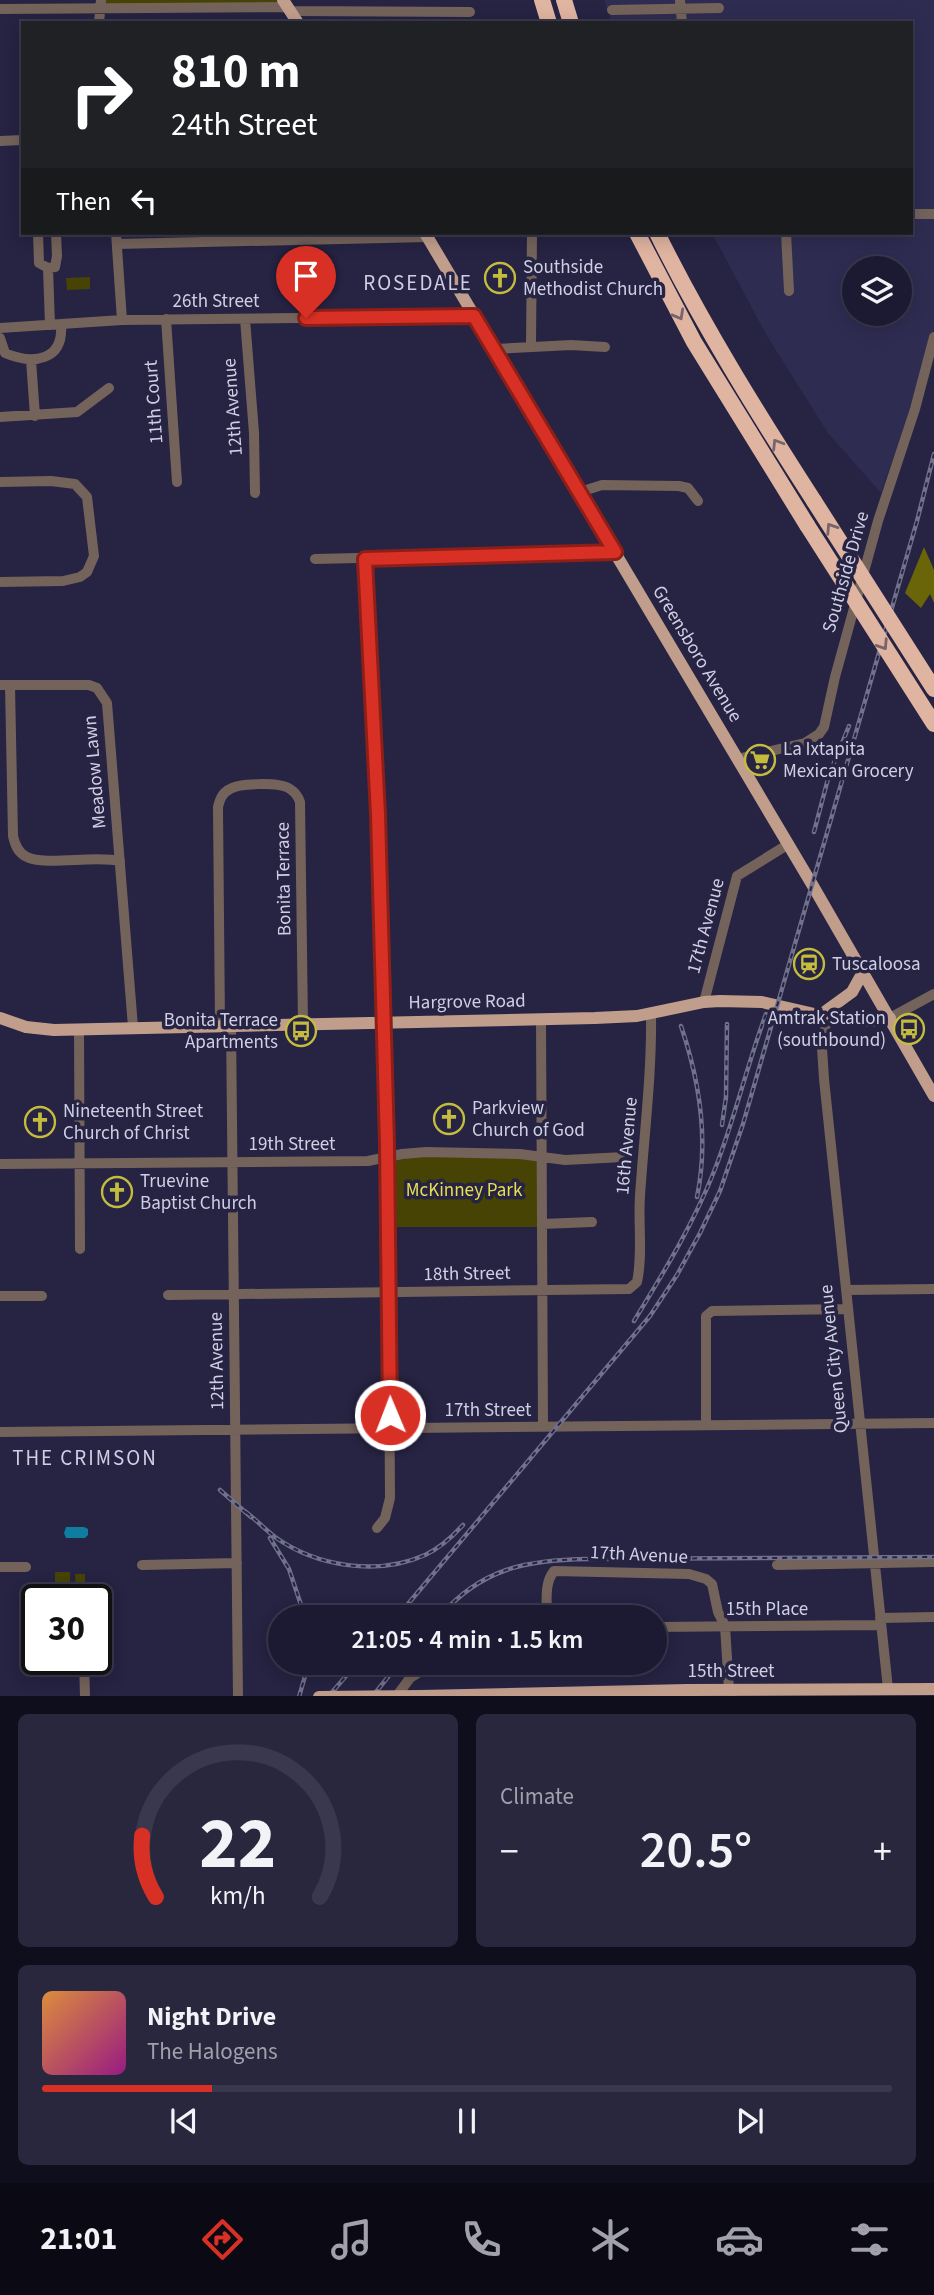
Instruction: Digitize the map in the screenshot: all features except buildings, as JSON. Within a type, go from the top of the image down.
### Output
[{"type":"highway","points":[[542,0],[548,21]]},
{"type":"highway","points":[[564,0],[570,21]]},
{"type":"highway","points":[[638,235],[712,373],[934,724]]},
{"type":"highway","points":[[658,235],[725,358],[934,689]]},
{"type":"main road","points":[[287,6],[297,21]]},
{"type":"main road","name":"Greensboro Avenue","points":[[427,235],[934,1096]]},
{"type":"main road","points":[[823,1017],[852,992],[862,974]]},
{"type":"main road","name":"Hargrove Road","points":[[0,1018],[32,1028],[79,1029],[541,1020],[626,1017],[704,1002],[762,1002],[823,1017],[863,1021],[890,1018]]},
{"type":"main road","name":"15th Street","points":[[319,1696],[889,1693],[934,1689]]},
{"type":"street","points":[[612,10],[681,5],[719,8]]},
{"type":"street","points":[[5,6],[287,6],[470,12]]},
{"type":"street","points":[[0,141],[21,140]]},
{"type":"street","points":[[913,214],[934,214]]},
{"type":"street","points":[[38,235],[39,263],[48,268],[55,267],[57,263],[56,235]]},
{"type":"street","points":[[122,320],[116,238],[427,235]]},
{"type":"street","points":[[531,235],[531,345]]},
{"type":"street","points":[[786,235],[789,291]]},
{"type":"street","points":[[0,338],[5,353],[17,358],[41,359],[54,352],[62,338],[56,324],[48,268]]},
{"type":"street","name":"26th Street","points":[[0,328],[122,320],[474,316]]},
{"type":"street","name":"11th Court","points":[[166,319],[177,482]]},
{"type":"street","name":"12th Avenue","points":[[245,319],[254,433],[255,493]]},
{"type":"street","name":"Southside Drive","points":[[737,759],[805,743],[819,734],[824,727],[878,521],[915,409],[934,337]]},
{"type":"street","points":[[495,349],[531,345],[604,347]]},
{"type":"street","points":[[31,360],[35,416]]},
{"type":"street","points":[[0,417],[76,412],[109,388]]},
{"type":"street","points":[[0,482],[51,481],[75,484],[87,497],[94,556],[88,572],[80,578],[63,581],[0,582]]},
{"type":"street","points":[[580,492],[603,485],[680,486],[688,488],[698,501]]},
{"type":"street","points":[[314,559],[615,552]]},
{"type":"street","points":[[365,559],[378,814],[389,1293],[390,1498],[384,1518],[377,1528]]},
{"type":"street","name":"Meadow Lawn","points":[[120,861],[108,858],[34,860],[19,852],[13,836],[5,685],[89,685],[103,695],[109,711],[133,1027]]},
{"type":"street","name":"Bonita Terrace","points":[[225,1025],[218,807],[227,790],[248,785],[286,786],[300,802],[303,1024]]},
{"type":"street","name":"17th Avenue","points":[[704,1002],[737,876],[787,845]]},
{"type":"street","points":[[890,1018],[934,994]]},
{"type":"street","name":"16th Avenue","points":[[637,1282],[640,1265],[639,1198],[650,1080],[651,1013]]},
{"type":"street","name":"Queen City Avenue","points":[[823,1017],[822,1048],[889,1693]]},
{"type":"street","points":[[541,1020],[543,1427]]},
{"type":"street","name":"12th Avenue","points":[[225,1025],[233,1162],[238,1696]]},
{"type":"street","points":[[79,1029],[80,1249]]},
{"type":"street","name":"19th Street","points":[[0,1164],[368,1161],[426,1152],[541,1156],[565,1160],[624,1157]]},
{"type":"street","points":[[541,1224],[592,1222]]},
{"type":"street","name":"18th Street","points":[[168,1295],[629,1289],[637,1282]]},
{"type":"street","points":[[846,1290],[934,1289]]},
{"type":"street","points":[[0,1296],[42,1296]]},
{"type":"street","points":[[706,1425],[706,1316],[712,1311],[848,1309]]},
{"type":"street","name":"17th Street","points":[[0,1432],[934,1423]]},
{"type":"street","points":[[777,1565],[934,1562]]},
{"type":"street","points":[[142,1565],[236,1563]]},
{"type":"street","points":[[0,1567],[26,1567]]},
{"type":"street","name":"17th Avenue","points":[[547,1605],[547,1585],[554,1571],[689,1574],[706,1578],[712,1584],[718,1612],[725,1626],[730,1693]]},
{"type":"street","name":"15th Place","points":[[667,1627],[880,1622],[934,1617]]},
{"type":"street","points":[[84,1675],[85,1696]]},
{"type":"street","points":[[396,1696],[414,1675]]},
{"type":"shaded area","points":[[604,0],[934,0],[934,329],[881,493],[828,433],[767,336],[713,235],[913,235],[913,21],[611,21]]},
{"type":"shaded area","points":[[924,547],[934,570],[934,603],[930,594],[921,608],[905,593]]},
{"type":"green space","points":[[101,0],[283,0],[288,7],[100,8]]},
{"type":"green space","points":[[90,277],[90,289],[67,290],[66,278]]},
{"type":"green space","name":"McKinney Park","points":[[387,1156],[541,1156],[542,1227],[388,1227]]},
{"type":"green space","points":[[55,1572],[70,1572],[70,1584],[55,1584]]},
{"type":"green space","points":[[75,1574],[85,1574],[85,1584],[76,1584]]},
{"type":"water","points":[[66,1527],[84,1527],[88,1529],[88,1535],[85,1538],[66,1538]]},
{"type":"railway","points":[[407,1605],[650,1316],[677,1275],[720,1191],[743,1124],[934,454]]},
{"type":"railway","points":[[814,832],[829,775],[849,726]]},
{"type":"railway","points":[[634,1321],[678,1247],[707,1189],[766,1014]]},
{"type":"railway","points":[[722,1125],[726,1097],[727,1024]]},
{"type":"railway","points":[[681,1026],[698,1089],[701,1111],[702,1154],[697,1197]]},
{"type":"railway","points":[[220,1490],[251,1517]]},
{"type":"railway","points":[[246,1512],[275,1537],[292,1547],[310,1555],[348,1565],[388,1565],[425,1555],[446,1542],[463,1525]]},
{"type":"railway","points":[[270,1538],[289,1569],[301,1605]]},
{"type":"railway","points":[[450,1605],[489,1577],[506,1570],[545,1562],[588,1559],[934,1557]]},
{"type":"railway","points":[[299,1696],[305,1675]]},
{"type":"railway","points":[[329,1696],[347,1675]]},
{"type":"railway","points":[[373,1696],[390,1675]]},
{"type":"place","name":"Southside Methodist Church","points":[[500,278]]},
{"type":"place","name":"La Ixtapita Mexican Grocery","points":[[760,760]]},
{"type":"place","name":"Tuscaloosa","points":[[809,964]]},
{"type":"place","name":"Amtrak Station (southbound)","points":[[909,1029]]},
{"type":"place","name":"Bonita Terrace Apartments","points":[[301,1031]]},
{"type":"place","name":"Parkview Church of God","points":[[449,1119]]},
{"type":"place","name":"Nineteenth Street Church of Christ","points":[[40,1122]]},
{"type":"place","name":"Truevine Baptist Church","points":[[117,1192]]},
{"type":"district","name":"ROSEDALE","points":[[418,283]]},
{"type":"district","name":"THE CRIMSON","points":[[85,1458]]},
{"type":"route","points":[[306,318],[474,316],[615,552],[365,559],[378,814],[387,1144],[390,1415]]}]
